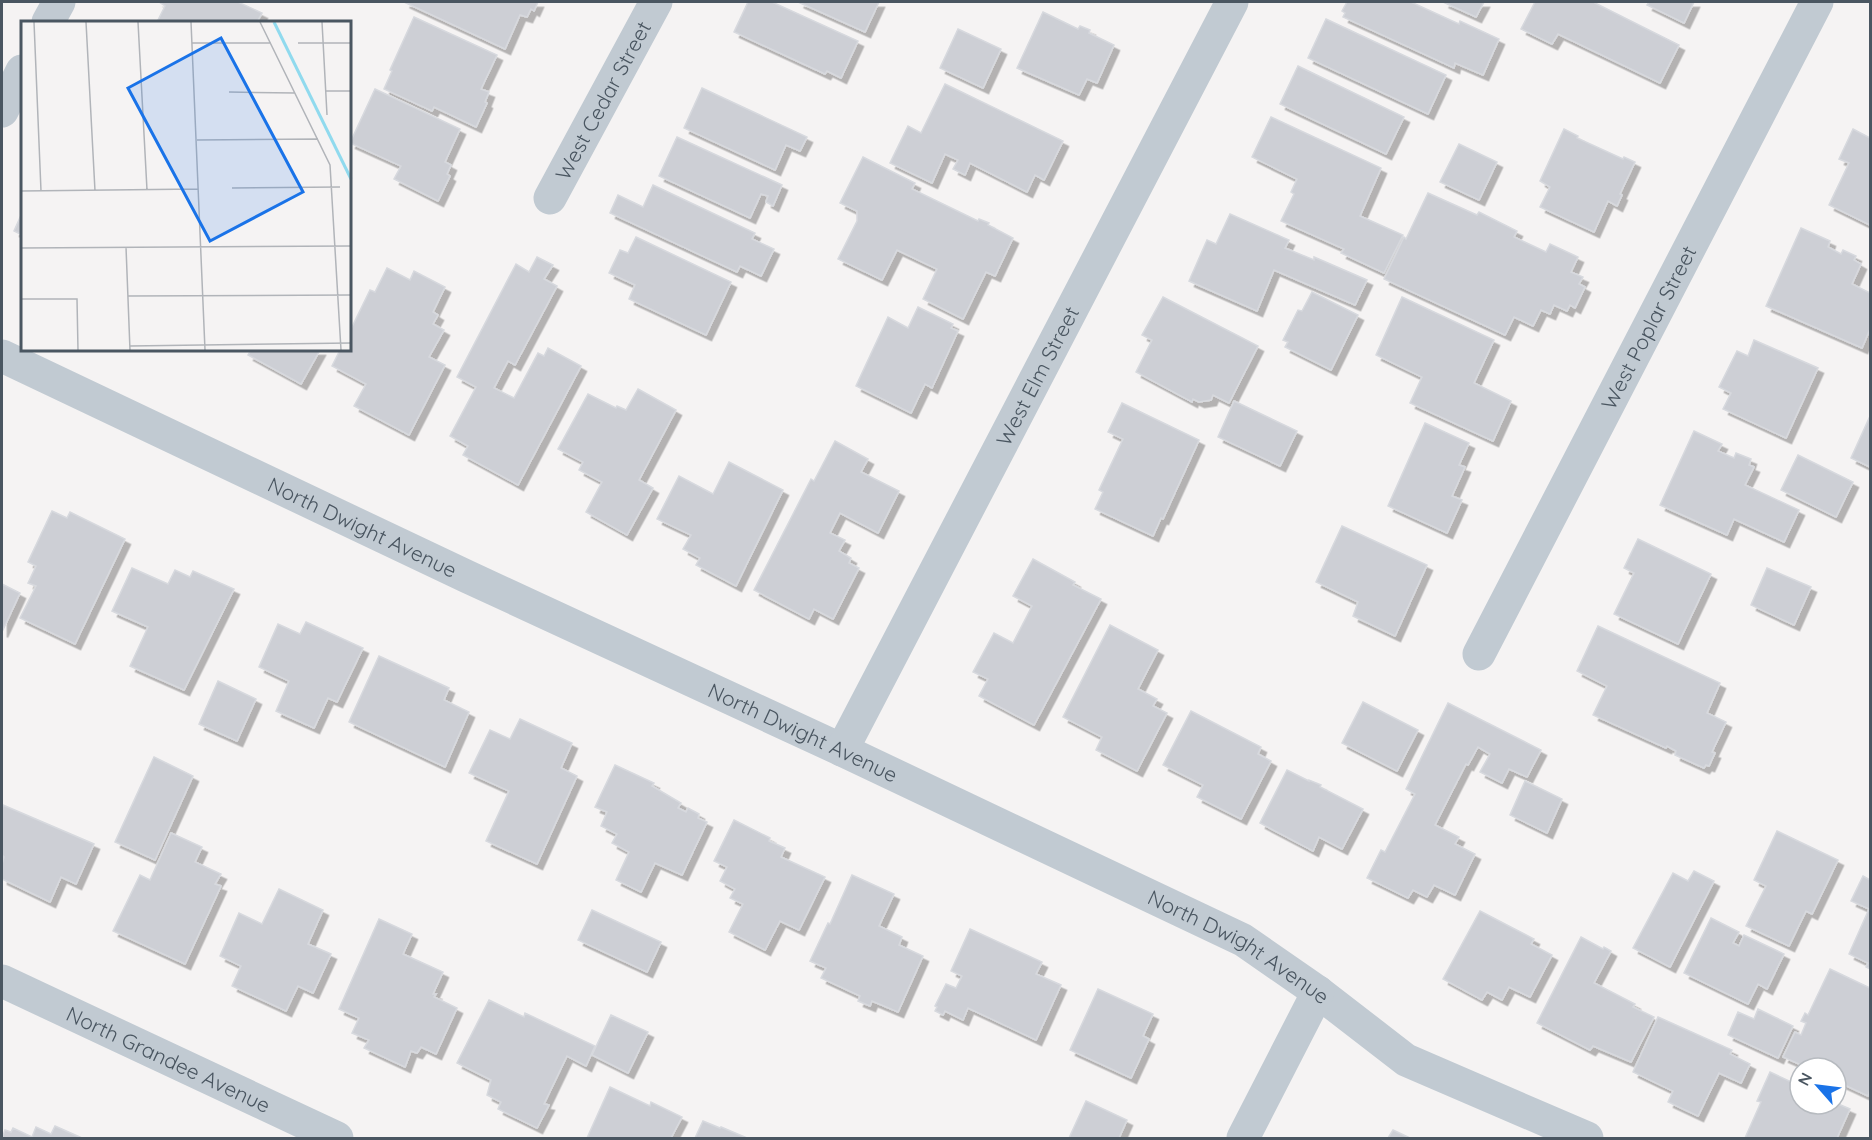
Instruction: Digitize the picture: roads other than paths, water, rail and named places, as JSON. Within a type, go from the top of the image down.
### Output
[{"type":"street","points":[[49,21],[59,2]]},
{"type":"street","name":"West Cedar Street","points":[[550,198],[656,2]]},
{"type":"street","name":"West Elm Street","points":[[842,750],[1232,2]]},
{"type":"street","name":"West Poplar Street","points":[[1479,654],[1817,2]]},
{"type":"street","points":[[2,111],[21,73]]},
{"type":"street","name":"North Dwight Avenue","points":[[2,356],[1243,940],[1318,992],[1406,1060],[1587,1138]]},
{"type":"street","name":"North Grandee Avenue","points":[[2,981],[337,1138]]},
{"type":"street","points":[[1244,1138],[1318,992]]}]
